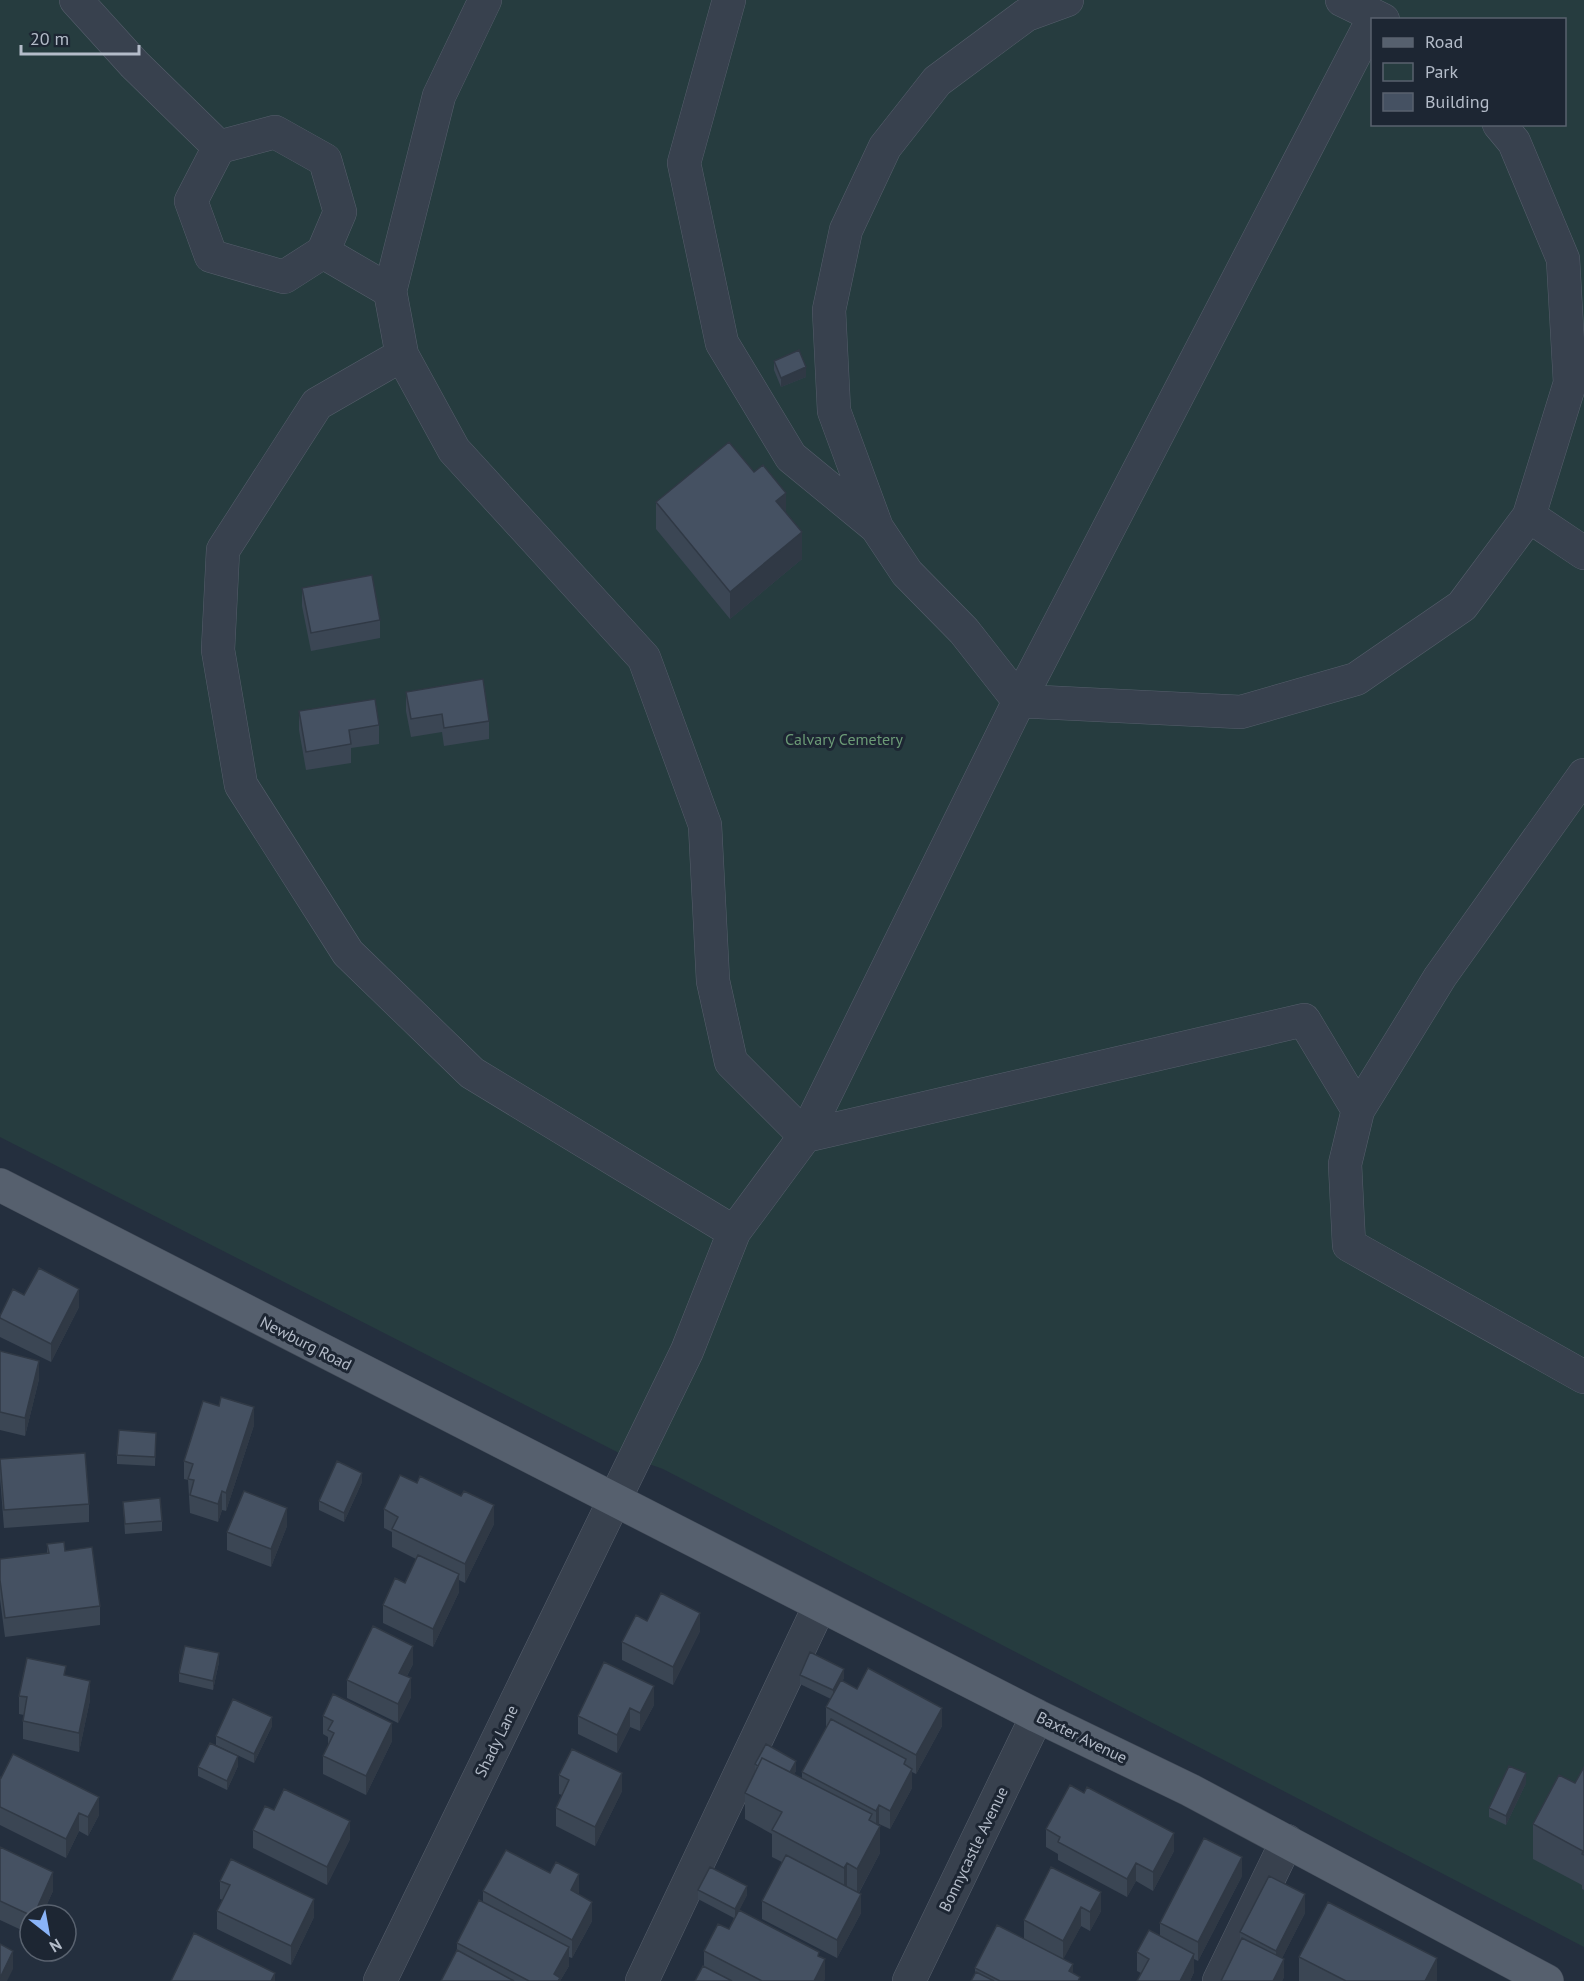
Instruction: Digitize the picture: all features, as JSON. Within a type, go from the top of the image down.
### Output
[{"type":"main road","name":"Newburg Road","points":[[0,1185],[613,1500]]},
{"type":"main road","name":"Baxter Avenue","points":[[613,1500],[1037,1716],[1190,1790],[1287,1841],[1533,1978]]},
{"type":"street","points":[[76,0],[134,64],[219,147]]},
{"type":"street","points":[[485,0],[439,96],[390,291],[402,355],[454,450],[644,658],[705,825],[713,981],[731,1062],[805,1136],[1304,1020],[1358,1110]]},
{"type":"street","points":[[729,0],[684,163],[722,343],[791,457],[877,528]]},
{"type":"street","points":[[1067,0],[1026,15],[937,81],[885,147],[846,230],[830,310],[834,411],[877,528],[907,573],[964,631],[1019,701],[1241,712],[1356,679],[1462,606],[1529,516],[1570,383],[1563,259],[1514,142],[1501,126]]},
{"type":"street","points":[[1342,0],[1378,15]]},
{"type":"street","name":"Shady Lane","points":[[380,1981],[687,1351],[734,1232],[805,1136],[1019,701],[1371,28]]},
{"type":"street","points":[[275,132],[325,160],[340,212],[323,252],[284,277],[211,256],[191,201],[219,147],[275,132]]},
{"type":"street","points":[[323,252],[390,291]]},
{"type":"street","points":[[402,355],[317,404],[223,550],[218,650],[241,785],[348,953],[472,1073],[734,1232]]},
{"type":"street","points":[[1529,516],[1584,553]]},
{"type":"street","points":[[1584,775],[1440,976],[1358,1110],[1345,1164],[1349,1245],[1584,1377]]},
{"type":"street","points":[[642,1981],[820,1605]]},
{"type":"street","name":"Bonnycastle Avenue","points":[[909,1981],[1037,1716]]},
{"type":"street","points":[[1219,1981],[1287,1841]]},
{"type":"green space","name":"Calvary Cemetery","points":[[0,0],[1584,0],[1584,1947],[663,1469],[621,1454],[0,1137]]},
{"type":"building","points":[[799,350],[806,367],[781,378],[774,361]]},
{"type":"building","points":[[729,442],[754,472],[763,465],[786,493],[776,501],[802,532],[730,592],[656,502]]},
{"type":"building","points":[[372,575],[380,620],[311,633],[302,588]]},
{"type":"building","points":[[483,679],[489,721],[444,728],[442,714],[411,719],[406,692]]},
{"type":"building","points":[[375,699],[379,725],[349,730],[351,744],[306,752],[299,711]]},
{"type":"building","points":[[39,1268],[79,1289],[51,1344],[0,1318],[13,1289],[24,1295]]},
{"type":"building","points":[[0,1351],[39,1361],[25,1418],[0,1412]]},
{"type":"building","points":[[221,1397],[254,1407],[226,1493],[222,1491],[218,1504],[190,1495],[194,1480],[188,1479],[193,1464],[184,1461],[203,1401],[219,1406]]},
{"type":"building","points":[[119,1430],[156,1433],[155,1457],[117,1455]]},
{"type":"building","points":[[85,1453],[89,1504],[4,1510],[0,1459]]},
{"type":"building","points":[[337,1461],[362,1473],[344,1513],[319,1501]]},
{"type":"building","points":[[400,1475],[417,1483],[420,1476],[461,1496],[464,1491],[494,1505],[465,1564],[392,1529],[398,1517],[384,1509]]},
{"type":"building","points":[[244,1491],[287,1508],[271,1549],[227,1532]]},
{"type":"building","points":[[160,1498],[162,1521],[125,1524],[123,1502]]},
{"type":"building","points":[[64,1542],[65,1551],[92,1547],[100,1606],[5,1618],[0,1559],[49,1553],[47,1544]]},
{"type":"building","points":[[418,1555],[459,1574],[433,1629],[383,1605],[395,1578],[405,1583]]},
{"type":"building","points":[[661,1593],[700,1613],[673,1667],[622,1642],[636,1615],[647,1621]]},
{"type":"building","points":[[373,1626],[413,1646],[399,1673],[411,1678],[398,1704],[347,1680]]},
{"type":"building","points":[[185,1646],[219,1653],[213,1681],[179,1673]]},
{"type":"building","points":[[810,1652],[844,1669],[833,1690],[800,1675]]},
{"type":"building","points":[[27,1658],[66,1666],[64,1675],[90,1681],[79,1733],[23,1721],[27,1697],[19,1696]]},
{"type":"building","points":[[604,1662],[654,1686],[640,1713],[630,1708],[617,1735],[578,1716]]},
{"type":"building","points":[[868,1668],[942,1708],[916,1755],[826,1707],[841,1680],[857,1689]]},
{"type":"building","points":[[333,1694],[392,1723],[366,1776],[323,1756],[334,1733],[328,1730],[333,1721],[323,1716]]},
{"type":"building","points":[[233,1699],[272,1717],[254,1754],[216,1736]]},
{"type":"building","points":[[831,1719],[906,1759],[904,1764],[912,1769],[890,1811],[879,1805],[876,1811],[802,1772]]},
{"type":"building","points":[[210,1743],[238,1756],[227,1781],[198,1767]]},
{"type":"building","points":[[766,1744],[796,1761],[790,1772],[762,1758],[758,1766],[755,1764]]},
{"type":"building","points":[[572,1749],[622,1773],[595,1827],[556,1808],[569,1780],[559,1775]]},
{"type":"building","points":[[13,1754],[99,1797],[88,1817],[79,1813],[66,1839],[0,1807],[0,1777]]},
{"type":"building","points":[[762,1758],[872,1814],[869,1820],[880,1826],[857,1869],[847,1863],[844,1868],[772,1830],[782,1812],[745,1793]]},
{"type":"building","points":[[1509,1766],[1526,1773],[1506,1816],[1489,1808]]},
{"type":"building","points":[[1584,1767],[1584,1855],[1583,1851],[1533,1824],[1559,1775],[1575,1783]]},
{"type":"building","points":[[1070,1785],[1084,1793],[1087,1787],[1174,1833],[1153,1872],[1136,1863],[1127,1879],[1058,1842],[1060,1837],[1046,1829]]},
{"type":"building","points":[[284,1789],[350,1821],[327,1867],[253,1830],[265,1806],[274,1810]]},
{"type":"building","points":[[1204,1838],[1242,1857],[1198,1942],[1160,1923]]},
{"type":"building","points":[[0,1847],[53,1872],[39,1903],[18,1903],[18,1909],[0,1901]]},
{"type":"building","points":[[506,1850],[550,1873],[556,1862],[579,1874],[571,1890],[592,1902],[572,1940],[483,1891]]},
{"type":"building","points":[[786,1855],[861,1894],[837,1940],[762,1901]]},
{"type":"building","points":[[231,1859],[314,1899],[291,1946],[217,1911],[230,1885],[220,1881]]},
{"type":"building","points":[[710,1867],[747,1886],[735,1909],[698,1890]]},
{"type":"building","points":[[1051,1867],[1101,1892],[1090,1912],[1081,1907],[1063,1941],[1024,1920]]},
{"type":"building","points":[[1269,1876],[1305,1894],[1276,1951],[1240,1932]]},
{"type":"building","points":[[479,1900],[569,1947],[554,1974],[560,1978],[558,1981],[529,1981],[457,1943]]},
{"type":"building","points":[[1328,1902],[1437,1958],[1425,1981],[1346,1981],[1299,1957]]},
{"type":"building","points":[[739,1910],[819,1952],[818,1956],[825,1959],[814,1981],[762,1981],[704,1951],[718,1924],[729,1929]]},
{"type":"building","points":[[997,1925],[1073,1964],[1069,1971],[1080,1977],[1078,1981],[1000,1981],[975,1968]]},
{"type":"building","points":[[1149,1930],[1194,1954],[1180,1981],[1137,1981],[1149,1959],[1137,1952]]},
{"type":"building","points":[[194,1933],[275,1973],[271,1981],[171,1981]]},
{"type":"building","points":[[1242,1938],[1284,1959],[1273,1981],[1221,1981]]},
{"type":"building","points":[[0,1944],[13,1951],[0,1978]]},
{"type":"building","points":[[457,1950],[514,1981],[441,1981]]},
{"type":"building","points":[[703,1966],[732,1981],[695,1981]]},
{"type":"building","points":[[976,1972],[994,1981],[971,1981]]}]
